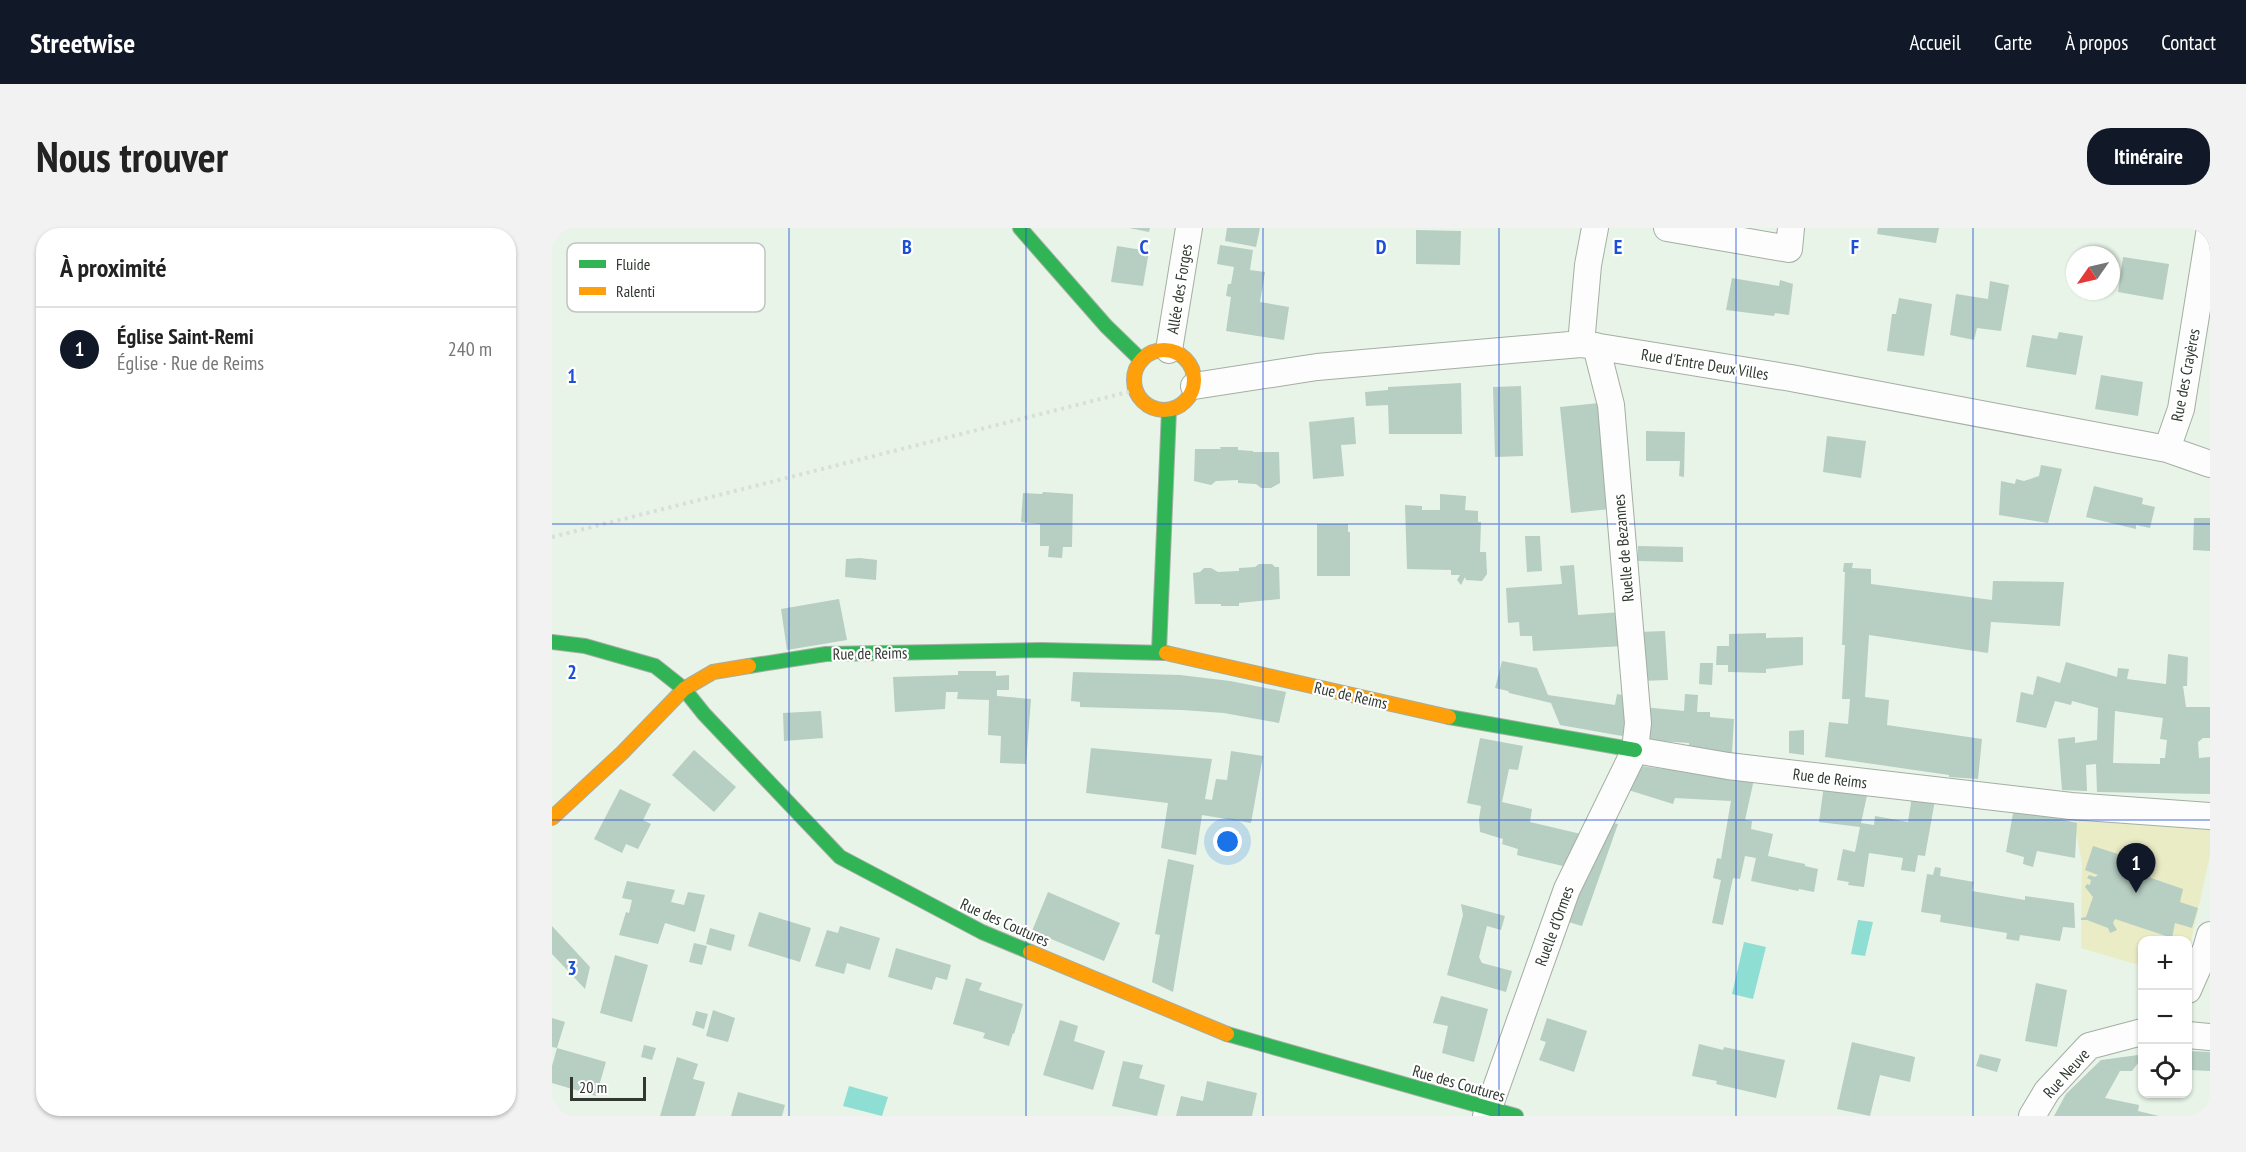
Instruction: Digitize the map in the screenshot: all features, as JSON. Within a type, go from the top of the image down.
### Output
[{"type":"street","points":[[1020,228],[1106,326],[1141,360]]},
{"type":"street","name":"Allée des Forges","points":[[1169,350],[1189,228]]},
{"type":"street","name":"Ruelle de Bezannes","points":[[1595,228],[1588,265],[1588,345],[1611,405],[1638,723],[1635,750]]},
{"type":"street","points":[[1667,228],[1789,249],[1791,228]]},
{"type":"street","name":"Rue des Crayères","points":[[2166,449],[2181,410],[2210,228]]},
{"type":"street","name":"Rue d'Entre Deux Villes","points":[[1194,386],[1317,367],[1588,345],[1791,378],[2166,449],[2210,465]]},
{"type":"street","points":[[1158,350],[1169,350],[1178,353],[1192,368],[1194,386],[1186,401],[1179,407],[1158,410],[1140,399],[1134,379],[1141,360],[1158,350]]},
{"type":"street","points":[[1159,651],[1169,410]]},
{"type":"street","name":"Rue des Coutures","points":[[552,642],[585,646],[655,666],[684,689],[704,714],[840,857],[982,932],[1230,1035],[1487,1112],[1516,1116]]},
{"type":"street","name":"Rue de Reims","points":[[552,818],[622,753],[684,689],[713,672],[826,654],[1041,650],[1159,651],[1456,719],[1728,766],[2071,806],[2208,814]]},
{"type":"street","name":"Ruelle d'Ormes","points":[[1487,1112],[1567,889],[1635,750]]},
{"type":"street","points":[[2192,981],[2198,971],[2210,934]]},
{"type":"street","name":"Rue Neuve","points":[[2032,1116],[2047,1091],[2089,1046],[2138,1033]]},
{"type":"street","points":[[2192,1035],[2210,1036]]},
{"type":"path","points":[[552,537],[1136,390]]},
{"type":"green space","points":[[2071,806],[2210,830],[2210,855],[2192,937],[2138,936],[2138,965],[2081,948],[2082,863]]},
{"type":"water","points":[[1858,920],[1873,922],[1865,956],[1851,954]]},
{"type":"water","points":[[1744,942],[1766,947],[1753,999],[1732,994]]},
{"type":"water","points":[[849,1086],[888,1097],[882,1116],[843,1106]]},
{"type":"building","points":[[1129,228],[1150,228],[1149,232]]},
{"type":"building","points":[[1227,228],[1260,228],[1256,247],[1225,241]]},
{"type":"building","points":[[1878,228],[1939,228],[1936,243],[1877,234]]},
{"type":"building","points":[[1416,230],[1461,231],[1460,265],[1416,264]]},
{"type":"building","points":[[1220,245],[1253,250],[1250,270],[1265,272],[1260,302],[1289,307],[1284,340],[1226,331],[1231,297],[1226,296],[1234,267],[1217,264]]},
{"type":"building","points":[[1117,246],[1149,251],[1143,286],[1111,282]]},
{"type":"building","points":[[2123,257],[2169,264],[2163,300],[2120,292]]},
{"type":"building","points":[[1732,278],[1779,286],[1780,280],[1793,284],[1789,315],[1775,313],[1774,316],[1726,310]]},
{"type":"building","points":[[1990,281],[2009,285],[2001,331],[1977,328],[1974,340],[1950,335],[1956,294],[1988,299]]},
{"type":"building","points":[[1899,298],[1932,304],[1924,356],[1887,351],[1892,314],[1896,314]]},
{"type":"building","points":[[2059,332],[2083,336],[2076,375],[2026,367],[2032,335],[2057,339]]},
{"type":"building","points":[[2101,375],[2143,382],[2138,416],[2095,409]]},
{"type":"building","points":[[1461,383],[1462,434],[1389,434],[1388,405],[1366,406],[1365,392],[1388,390],[1388,387]]},
{"type":"building","points":[[1521,386],[1523,456],[1495,457],[1493,387]]},
{"type":"building","points":[[1599,403],[1610,509],[1571,513],[1560,407]]},
{"type":"building","points":[[1354,417],[1356,444],[1341,445],[1344,476],[1313,479],[1309,422]]},
{"type":"building","points":[[1646,431],[1685,432],[1684,477],[1679,476],[1680,461],[1646,461]]},
{"type":"building","points":[[1827,436],[1866,441],[1861,478],[1823,472]]},
{"type":"building","points":[[1220,447],[1238,447],[1238,450],[1253,452],[1279,452],[1280,483],[1271,488],[1261,488],[1256,484],[1238,483],[1238,480],[1216,481],[1211,485],[1194,481],[1195,449],[1221,449]]},
{"type":"building","points":[[2041,465],[2062,469],[2048,523],[1999,515],[2001,481],[2015,484],[2016,479],[2024,481],[2039,476]]},
{"type":"building","points":[[2094,486],[2143,498],[2142,504],[2155,507],[2150,528],[2136,525],[2136,529],[2086,517]]},
{"type":"building","points":[[1043,492],[1073,494],[1072,547],[1063,547],[1062,558],[1048,557],[1049,546],[1040,546],[1040,524],[1021,522],[1023,493],[1042,494]]},
{"type":"building","points":[[1440,494],[1466,496],[1465,510],[1478,511],[1478,522],[1481,522],[1480,552],[1486,552],[1487,574],[1482,581],[1466,580],[1465,577],[1461,585],[1457,580],[1460,575],[1451,575],[1451,570],[1407,569],[1405,505],[1422,506],[1422,510],[1440,510]]},
{"type":"building","points":[[2194,518],[2210,518],[2210,551],[2193,550]]},
{"type":"building","points":[[1317,524],[1348,524],[1350,576],[1317,576]]},
{"type":"building","points":[[1525,536],[1540,536],[1542,571],[1527,572]]},
{"type":"building","points":[[1638,546],[1683,547],[1683,562],[1638,561]]},
{"type":"building","points":[[846,559],[877,560],[876,580],[845,577]]},
{"type":"building","points":[[1844,563],[1853,563],[1852,568],[1871,569],[1871,584],[1992,600],[1993,581],[2064,582],[2060,626],[1991,622],[1988,653],[1869,635],[1865,697],[1889,700],[1887,725],[1982,739],[1978,779],[1949,777],[1949,775],[1825,757],[1829,722],[1848,724],[1850,699],[1842,699],[1845,645],[1842,645]]},
{"type":"building","points":[[1259,564],[1272,564],[1279,567],[1280,599],[1239,603],[1239,606],[1195,604],[1193,573],[1200,572],[1204,568],[1211,568],[1218,572],[1239,571],[1239,568],[1255,567]]},
{"type":"building","points":[[1574,565],[1578,615],[1622,612],[1624,646],[1533,651],[1532,636],[1520,636],[1519,622],[1508,623],[1506,588],[1562,584],[1560,566]]},
{"type":"building","points":[[839,599],[847,640],[787,650],[781,609]]},
{"type":"building","points":[[1665,631],[1668,680],[1641,681],[1638,632]]},
{"type":"building","points":[[1766,633],[1766,638],[1803,637],[1803,665],[1766,669],[1766,673],[1728,672],[1728,665],[1716,665],[1717,646],[1729,646],[1729,634]]},
{"type":"building","points":[[2168,654],[2188,657],[2187,686],[2183,686],[2186,707],[2210,707],[2210,738],[2203,738],[2198,742],[2199,758],[2210,757],[2210,794],[2097,792],[2096,764],[2086,765],[2087,791],[2062,790],[2058,739],[2075,737],[2075,743],[2097,740],[2098,708],[2072,701],[2071,705],[2055,701],[2046,728],[2016,722],[2021,692],[2033,695],[2037,676],[2060,683],[2066,662],[2117,677],[2118,668],[2129,669],[2127,679],[2166,684]],"holes":[[[2115,711],[2163,718],[2160,739],[2167,740],[2165,758],[2160,758],[2160,764],[2113,763]]]},
{"type":"building","points":[[1502,661],[1537,668],[1548,695],[1615,705],[1617,694],[1628,696],[1631,724],[1622,736],[1560,725],[1551,703],[1495,688]]},
{"type":"building","points":[[1700,663],[1713,663],[1712,685],[1699,684]]},
{"type":"building","points":[[958,671],[996,671],[996,676],[1009,675],[1009,690],[997,690],[997,696],[1031,699],[1026,764],[1000,763],[1001,736],[988,735],[989,700],[957,699],[958,692],[946,692],[945,709],[895,712],[893,677],[958,675]]},
{"type":"building","points":[[1073,672],[1180,675],[1230,681],[1286,692],[1279,723],[1224,713],[1080,707],[1080,702],[1071,701]]},
{"type":"building","points":[[1685,694],[1698,695],[1697,712],[1710,712],[1710,717],[1734,719],[1732,753],[1689,748],[1689,743],[1645,740],[1643,707],[1684,711]]},
{"type":"building","points":[[821,711],[823,738],[784,741],[783,713]]},
{"type":"building","points":[[1804,730],[1804,755],[1789,753],[1789,731]]},
{"type":"building","points":[[1480,738],[1523,746],[1518,770],[1509,769],[1502,802],[1532,809],[1530,822],[1581,834],[1567,867],[1517,855],[1518,849],[1502,844],[1503,839],[1480,832],[1481,806],[1467,803]]},
{"type":"building","points":[[1091,748],[1212,759],[1205,799],[1212,800],[1216,779],[1227,780],[1231,751],[1263,756],[1251,823],[1202,815],[1196,855],[1161,848],[1168,803],[1086,793]]},
{"type":"building","points":[[694,750],[736,787],[714,812],[672,775]]},
{"type":"building","points":[[1633,765],[1681,771],[1755,775],[1745,820],[1752,821],[1751,829],[1773,834],[1768,856],[1818,869],[1814,892],[1751,881],[1756,858],[1745,856],[1740,879],[1733,878],[1723,925],[1712,923],[1721,880],[1713,878],[1717,858],[1721,859],[1731,801],[1675,798],[1673,804],[1622,788]]},
{"type":"building","points":[[1824,785],[1868,791],[1861,823],[1874,825],[1875,816],[1908,822],[1912,796],[1935,800],[1925,856],[1918,855],[1915,872],[1901,870],[1903,858],[1869,853],[1864,887],[1848,885],[1849,882],[1837,880],[1843,849],[1855,852],[1860,827],[1819,822]]},
{"type":"building","points":[[620,789],[651,804],[643,820],[651,824],[638,849],[626,844],[622,853],[594,839]]},
{"type":"building","points":[[2014,808],[2077,823],[2075,858],[2037,851],[2033,867],[2023,864],[2024,857],[2006,852]]},
{"type":"building","points":[[1606,821],[1618,824],[1582,926],[1565,921]]},
{"type":"building","points":[[2093,846],[2130,858],[2137,856],[2138,860],[2134,861],[2131,871],[2183,889],[2180,902],[2198,908],[2192,928],[2175,923],[2172,936],[2166,936],[2115,919],[2113,923],[2117,930],[2110,933],[2108,928],[2081,920],[2086,917],[2093,897],[2085,887],[2087,884],[2090,885],[2091,880],[2087,878],[2089,875],[2095,877],[2098,875],[2085,870]]},
{"type":"building","points":[[1168,859],[1194,865],[1173,992],[1152,982],[1160,935],[1155,934]]},
{"type":"building","points":[[1935,867],[1941,868],[1940,876],[1974,882],[1972,891],[2025,900],[2025,896],[2074,903],[2075,928],[2063,927],[2060,941],[2020,935],[2019,941],[2006,939],[2007,933],[1940,922],[1941,915],[1921,912],[1927,874],[1933,875]]},
{"type":"building","points":[[627,881],[675,890],[671,902],[684,905],[688,892],[705,895],[695,932],[665,923],[658,944],[619,935],[632,900],[622,898]]},
{"type":"building","points":[[1048,892],[1120,923],[1104,961],[1032,931]]},
{"type":"building","points":[[1461,904],[1505,916],[1501,930],[1487,926],[1479,957],[1482,963],[1512,971],[1506,992],[1447,975],[1463,915]]},
{"type":"building","points":[[759,912],[811,928],[800,962],[748,946]]},
{"type":"building","points":[[552,926],[590,967],[585,989],[552,954]]},
{"type":"building","points":[[840,926],[880,938],[870,970],[847,963],[844,974],[815,966],[827,930],[838,933]]},
{"type":"building","points":[[710,928],[735,935],[731,951],[706,944]]},
{"type":"building","points":[[694,943],[707,946],[702,965],[689,962]]},
{"type":"building","points":[[896,948],[951,965],[947,980],[936,977],[932,990],[888,977]]},
{"type":"building","points":[[615,955],[648,965],[632,1022],[600,1013]]},
{"type":"building","points":[[966,978],[982,983],[979,990],[1023,1004],[1009,1046],[983,1038],[985,1033],[953,1024]]},
{"type":"building","points":[[2036,983],[2067,990],[2057,1047],[2025,1041]]},
{"type":"building","points":[[1441,996],[1488,1009],[1474,1062],[1442,1053],[1448,1026],[1433,1023]]},
{"type":"building","points":[[713,1010],[735,1018],[728,1042],[706,1036]]},
{"type":"building","points":[[696,1011],[708,1014],[704,1029],[692,1025]]},
{"type":"building","points":[[552,1018],[565,1022],[557,1048],[552,1047]]},
{"type":"building","points":[[1547,1018],[1587,1031],[1574,1072],[1539,1060],[1546,1042],[1540,1040]]},
{"type":"building","points":[[1060,1020],[1078,1026],[1074,1041],[1105,1051],[1093,1090],[1043,1075]]},
{"type":"building","points":[[1852,1042],[1915,1057],[1910,1082],[1880,1075],[1870,1116],[1837,1109]]},
{"type":"building","points":[[1699,1044],[1785,1060],[1776,1098],[1692,1076]]},
{"type":"building","points":[[644,1045],[656,1048],[652,1060],[641,1057]]},
{"type":"building","points":[[557,1048],[606,1062],[596,1096],[552,1083],[552,1066]]},
{"type":"building","points":[[2192,1051],[2210,1052],[2210,1071],[2192,1070]]},
{"type":"building","points":[[1980,1054],[2001,1059],[1997,1072],[1976,1066]]},
{"type":"building","points":[[2138,1055],[2138,1063],[2132,1071],[2120,1071],[2105,1098],[2139,1105],[2138,1111],[2159,1116],[2054,1116],[2066,1094],[2101,1060]]},
{"type":"building","points":[[677,1057],[698,1064],[693,1079],[705,1082],[695,1116],[660,1116]]},
{"type":"building","points":[[1123,1061],[1143,1065],[1139,1078],[1165,1085],[1157,1116],[1112,1106]]},
{"type":"building","points":[[1207,1081],[1257,1093],[1252,1116],[1176,1116],[1181,1096],[1203,1101]]},
{"type":"building","points":[[738,1092],[785,1105],[782,1116],[731,1116]]},
{"type":"traffic: fast","points":[[1020,228],[1106,326],[1141,360]]},
{"type":"traffic: fast","points":[[1159,651],[1169,410]]},
{"type":"traffic: fast","points":[[552,642],[585,646],[655,666],[684,689],[704,714],[840,857],[982,932],[1030,952]]},
{"type":"traffic: fast","points":[[749,666],[826,654],[1041,650],[1166,653]]},
{"type":"traffic: fast","points":[[1449,717],[1635,750]]},
{"type":"traffic: fast","points":[[1227,1034],[1516,1116]]},
{"type":"traffic: slow","points":[[1164,350],[1176,352],[1189,363],[1194,380],[1192,392],[1181,405],[1164,410],[1152,408],[1139,397],[1134,380],[1136,368],[1147,355],[1164,350]]},
{"type":"traffic: slow","points":[[1166,653],[1449,717]]},
{"type":"traffic: slow","points":[[552,818],[622,753],[684,689],[713,672],[749,666]]},
{"type":"traffic: slow","points":[[1030,952],[1227,1034]]},
{"type":"place","name":"Église Saint-Remi","points":[[2136,893]]}]
